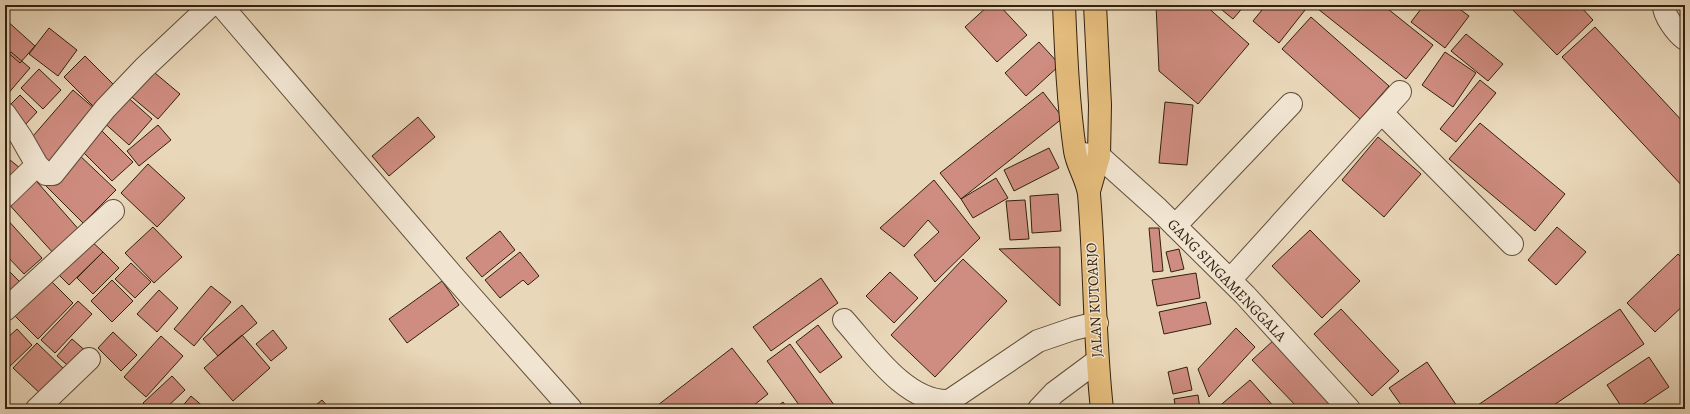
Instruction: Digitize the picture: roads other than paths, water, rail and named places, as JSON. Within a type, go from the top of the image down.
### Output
[{"type":"main road","points":[[1064,5],[1068,92],[1075,153],[1089,191]]},
{"type":"main road","points":[[1089,191],[1099,156],[1100,105],[1095,5]]},
{"type":"main road","name":"JALAN KUTOARJO","points":[[1089,191],[1097,323],[1097,361],[1102,409]]},
{"type":"street","points":[[5,114],[21,137],[37,165],[46,174],[53,174],[105,109],[134,78],[211,5]]},
{"type":"street","points":[[221,5],[453,276],[571,409]]},
{"type":"street","points":[[1664,5],[1664,10],[1680,35],[1685,39]]},
{"type":"street","points":[[1230,280],[1400,92]]},
{"type":"street","points":[[1176,226],[1291,104]]},
{"type":"street","points":[[1382,113],[1512,244]]},
{"type":"street","points":[[1075,153],[1099,156]]},
{"type":"street","name":"GANG SINGAMENGGALA","points":[[1099,156],[1176,226],[1230,280],[1349,409]]},
{"type":"street","points":[[5,196],[37,165]]},
{"type":"street","points":[[5,310],[113,211]]},
{"type":"street","points":[[844,320],[895,377],[920,395],[938,402],[949,401],[1038,341],[1073,329],[1097,323]]},
{"type":"street","points":[[37,409],[89,359]]},
{"type":"street","points":[[1039,409],[1054,393],[1097,361]]}]
